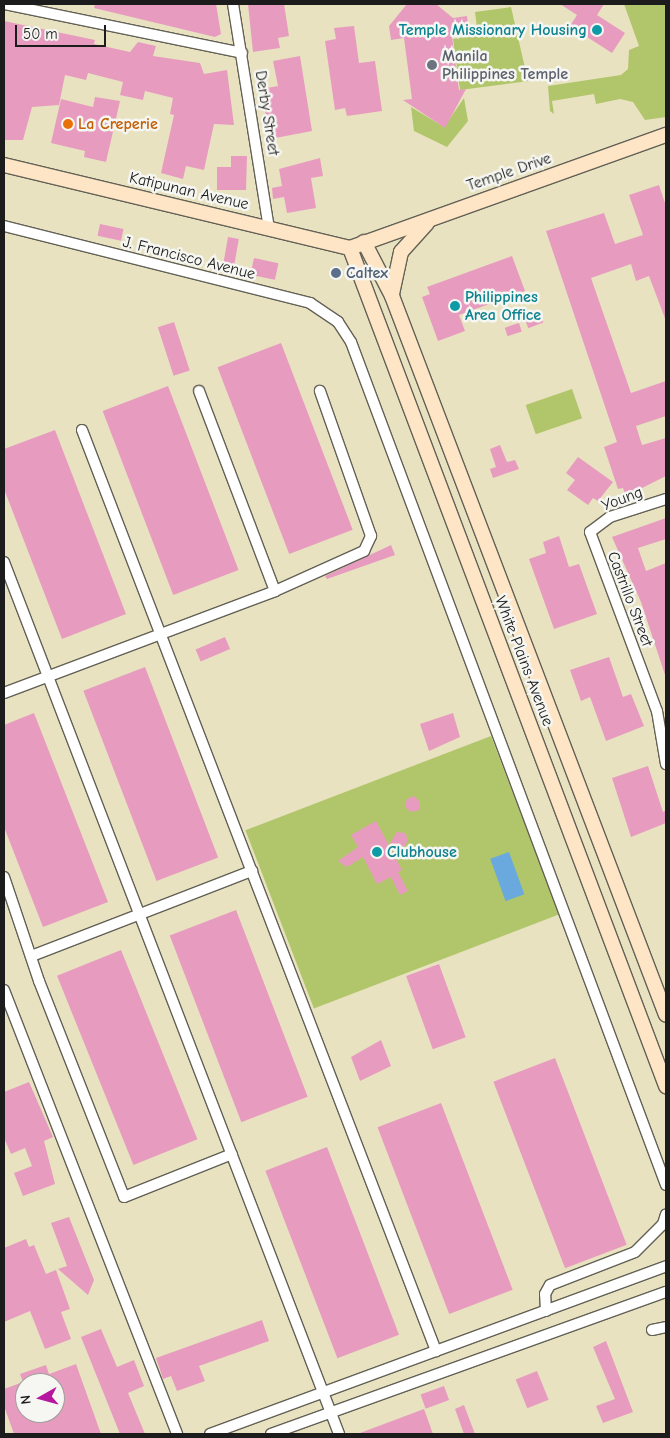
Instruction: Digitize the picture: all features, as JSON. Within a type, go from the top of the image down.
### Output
[{"type":"street","points":[[4,4],[242,53]]},
{"type":"street","name":"Derby Street","points":[[233,4],[269,228]]},
{"type":"street","name":"Temple Drive","points":[[364,242],[666,135]]},
{"type":"street","name":"Katipunan Avenue","points":[[4,164],[350,248]]},
{"type":"street","points":[[392,296],[401,252],[419,228],[438,215]]},
{"type":"street","name":"J. Francisco Avenue","points":[[4,226],[310,303],[330,313],[351,342],[666,1185]]},
{"type":"street","points":[[350,248],[364,242]]},
{"type":"street","name":"White Plains Avenue","points":[[364,242],[392,296],[528,662],[666,1015]]},
{"type":"street","name":"White Plains Avenue","points":[[350,248],[666,1086]]},
{"type":"street","points":[[199,391],[276,591]]},
{"type":"street","points":[[4,693],[276,591],[364,551],[371,536],[371,525],[320,391]]},
{"type":"street","points":[[82,430],[162,633],[436,1351]]},
{"type":"street","name":"Young","points":[[590,532],[610,517],[666,498]]},
{"type":"street","name":"Castrillo Street","points":[[590,532],[657,711],[666,764]]},
{"type":"street","points":[[4,562],[137,916],[232,1154],[339,1434]]},
{"type":"street","points":[[509,670],[528,662]]},
{"type":"street","points":[[34,955],[252,871]]},
{"type":"street","points":[[4,877],[34,955],[39,981],[124,1197],[232,1154]]},
{"type":"street","points":[[4,990],[177,1434]]},
{"type":"street","points":[[546,1311],[545,1294],[550,1285],[635,1252],[663,1224],[666,1214]]},
{"type":"street","points":[[210,1434],[666,1266]]},
{"type":"street","points":[[270,1434],[666,1292]]},
{"type":"street","points":[[652,1330],[666,1327]]},
{"type":"green space","points":[[624,4],[666,4],[666,117],[645,120],[633,102],[620,99],[596,104],[594,94],[552,101],[554,114],[550,111],[548,86],[621,75],[628,69],[629,50],[639,46]]},
{"type":"green space","points":[[511,7],[528,81],[460,90],[453,39],[478,35],[475,12]]},
{"type":"green space","points":[[464,98],[468,121],[447,147],[414,131],[411,107],[444,127]]},
{"type":"green space","points":[[572,389],[582,418],[536,434],[526,405]]},
{"type":"green space","points":[[491,736],[559,914],[314,1009],[245,830]]},
{"type":"water","points":[[509,852],[524,894],[506,901],[490,859]]},
{"type":"building","points":[[95,4],[216,4],[221,34],[215,37],[94,8]]},
{"type":"building","points":[[248,4],[284,4],[289,36],[278,38],[280,48],[253,52]]},
{"type":"building","name":"Manila Philippines Temple","points":[[407,4],[436,4],[453,18],[467,16],[469,34],[452,36],[459,90],[466,89],[445,128],[403,100],[412,99],[404,38],[391,40],[389,26]]},
{"type":"building","name":"Temple Missionary Housing","points":[[560,4],[604,4],[597,15],[625,33],[612,53],[570,26],[577,15]]},
{"type":"building","points":[[4,21],[95,40],[94,44],[130,52],[138,42],[156,46],[153,56],[200,63],[204,74],[227,70],[234,125],[214,124],[204,170],[186,166],[183,179],[161,173],[174,115],[170,114],[173,98],[145,91],[143,100],[120,95],[123,82],[88,73],[86,80],[65,75],[59,105],[32,107],[23,140],[4,140]]},
{"type":"building","points":[[354,26],[359,63],[375,61],[382,111],[347,116],[345,108],[335,110],[325,41],[336,39],[334,28]]},
{"type":"building","points":[[300,56],[312,131],[270,139],[261,89],[278,86],[273,61]]},
{"type":"building","points":[[95,97],[120,101],[106,162],[84,157],[85,151],[51,143],[61,99],[93,107]]},
{"type":"building","points":[[231,156],[247,156],[246,190],[217,190],[217,167],[231,167]]},
{"type":"building","points":[[320,158],[323,176],[311,178],[316,208],[287,213],[284,197],[273,199],[272,188],[282,186],[279,169]]},
{"type":"building","points":[[659,185],[666,206],[666,321],[649,276],[636,281],[631,264],[591,278],[631,393],[666,381],[666,416],[636,426],[642,445],[666,438],[666,476],[626,496],[623,488],[618,489],[604,447],[617,442],[546,231],[604,213],[615,244],[643,235],[629,195]]},
{"type":"building","points":[[100,224],[123,229],[121,241],[98,236]]},
{"type":"building","points":[[228,237],[239,239],[233,269],[223,268]]},
{"type":"building","name":"Philippines Area Office","points":[[512,256],[525,291],[459,315],[465,331],[438,341],[422,297],[430,294],[427,287]]},
{"type":"building","points":[[254,258],[278,263],[275,280],[250,275]]},
{"type":"building","points":[[540,314],[543,322],[528,328],[525,320]]},
{"type":"building","points":[[174,322],[190,371],[174,376],[158,327]]},
{"type":"building","points":[[519,323],[522,332],[508,336],[505,328]]},
{"type":"building","points":[[281,343],[353,530],[289,554],[218,367]]},
{"type":"building","points":[[168,386],[239,570],[173,595],[103,411]]},
{"type":"building","points":[[55,430],[126,614],[62,639],[4,489],[4,449]]},
{"type":"building","points":[[500,445],[507,462],[515,460],[519,469],[493,478],[490,469],[496,467],[490,449]]},
{"type":"building","points":[[578,457],[613,482],[598,501],[593,498],[588,505],[567,490],[575,480],[566,473]]},
{"type":"building","points":[[666,518],[666,539],[638,548],[646,571],[666,563],[665,675],[641,602],[612,537]]},
{"type":"building","points":[[559,536],[569,567],[579,564],[597,614],[554,629],[529,559],[546,553],[543,542]]},
{"type":"building","points":[[391,545],[395,555],[327,579],[325,576]]},
{"type":"building","points":[[225,637],[230,649],[201,661],[196,650]]},
{"type":"building","points":[[609,657],[623,697],[631,694],[644,726],[606,741],[590,697],[581,701],[570,670]]},
{"type":"building","points":[[145,667],[218,857],[156,881],[83,691]]},
{"type":"building","points":[[34,713],[108,902],[43,927],[4,827],[4,725]]},
{"type":"building","points":[[453,713],[460,737],[429,751],[420,724]]},
{"type":"building","points":[[648,766],[663,812],[666,810],[666,823],[631,837],[612,778]]},
{"type":"building","points":[[414,796],[420,802],[419,810],[411,812],[405,807],[407,799]]},
{"type":"building","name":"Clubhouse","points":[[376,821],[402,870],[398,872],[408,891],[400,895],[391,877],[377,884],[363,857],[347,867],[338,861],[358,847],[351,835]]},
{"type":"building","points":[[397,832],[405,833],[408,840],[404,847],[389,845]]},
{"type":"building","points":[[236,910],[308,1097],[241,1122],[170,935]]},
{"type":"building","points":[[121,950],[197,1139],[133,1165],[57,976]]},
{"type":"building","points":[[439,964],[466,1037],[433,1049],[406,976]]},
{"type":"building","points":[[381,1040],[391,1066],[360,1081],[351,1057]]},
{"type":"building","points":[[555,1058],[627,1245],[565,1268],[493,1082]]},
{"type":"building","points":[[29,1082],[53,1137],[44,1141],[55,1184],[23,1196],[14,1173],[32,1166],[25,1148],[11,1154],[4,1138],[4,1092]]},
{"type":"building","points":[[441,1103],[513,1290],[449,1314],[378,1127]]},
{"type":"building","points":[[327,1147],[399,1335],[337,1358],[265,1171]]},
{"type":"building","points":[[69,1217],[94,1280],[88,1295],[58,1269],[67,1266],[51,1223]]},
{"type":"building","points":[[26,1239],[29,1247],[34,1245],[46,1274],[56,1270],[70,1309],[61,1312],[71,1339],[45,1349],[30,1311],[4,1322],[4,1248]]},
{"type":"building","points":[[262,1320],[269,1341],[199,1366],[205,1381],[177,1391],[171,1376],[163,1379],[156,1358]]},
{"type":"building","points":[[101,1329],[117,1367],[134,1360],[144,1386],[128,1393],[145,1434],[120,1434],[81,1337]]},
{"type":"building","points":[[606,1341],[633,1412],[603,1423],[596,1406],[615,1399],[593,1347]]},
{"type":"building","points":[[76,1364],[101,1434],[14,1434],[4,1406],[4,1389],[15,1385],[15,1423],[65,1423],[65,1373],[52,1373]]},
{"type":"building","points":[[46,1365],[49,1373],[23,1373]]},
{"type":"building","points":[[537,1371],[549,1400],[527,1408],[516,1380]]},
{"type":"building","points":[[444,1386],[449,1400],[426,1409],[421,1395]]},
{"type":"building","points":[[464,1405],[475,1434],[464,1434],[455,1409]]},
{"type":"building","points":[[424,1409],[433,1434],[360,1434],[360,1433]]},
{"type":"place","name":"Temple Missionary Housing","points":[[597,30]]},
{"type":"place","name":"Manila Philippines Temple","points":[[432,65]]},
{"type":"place","name":"La Creperie","points":[[68,124]]},
{"type":"place","name":"Caltex","points":[[336,273]]},
{"type":"place","name":"Philippines Area Office","points":[[455,306]]},
{"type":"place","name":"Clubhouse","points":[[377,852]]}]
